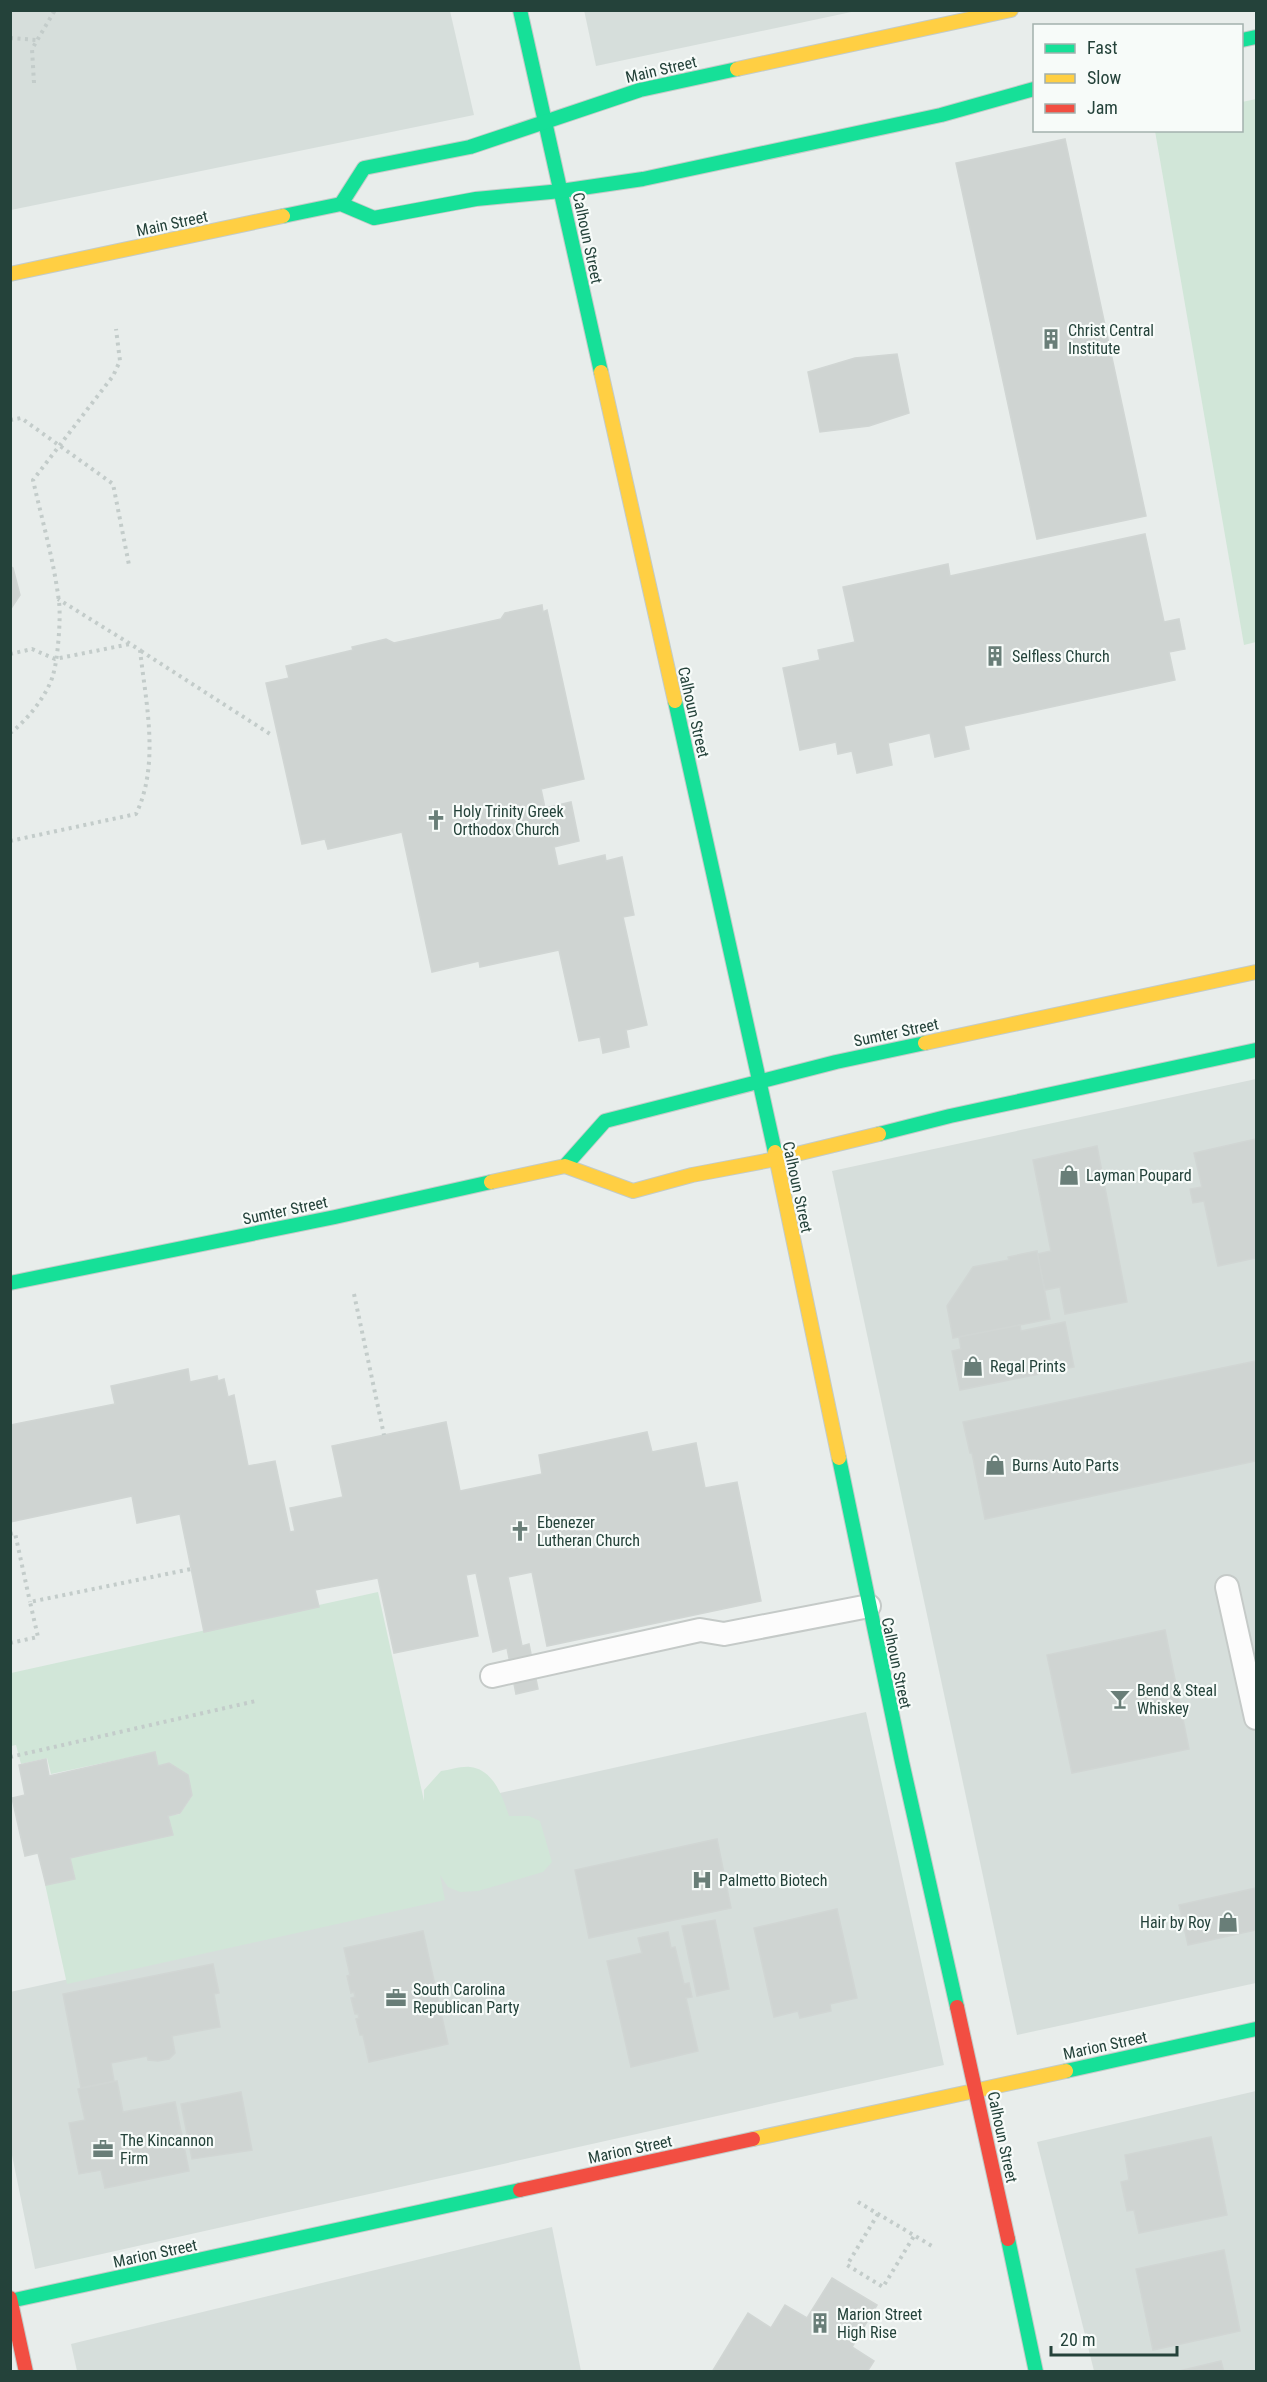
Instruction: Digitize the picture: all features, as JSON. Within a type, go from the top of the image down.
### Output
[{"type":"street","name":"Calhoun Street","points":[[520,10],[760,1081],[929,1890],[976,2090],[1036,2372]]},
{"type":"street","name":"Main Street","points":[[10,274],[341,204],[364,168],[470,147],[640,90],[1011,10]]},
{"type":"street","points":[[341,204],[374,218],[476,199],[561,191],[643,179],[940,115],[1033,90]]},
{"type":"street","name":"Sumter Street","points":[[10,1283],[335,1217],[565,1166],[605,1121],[860,1057],[1257,972]]},
{"type":"street","points":[[565,1166],[633,1191],[692,1175],[776,1159],[950,1116],[1257,1050]]},
{"type":"street","name":"Marion Street","points":[[11,2300],[1257,2029]]},
{"type":"street","points":[[11,2300],[26,2372]]},
{"type":"lane","points":[[1227,1587],[1257,1718]]},
{"type":"lane","points":[[492,1676],[700,1630],[724,1634],[869,1606]]},
{"type":"path","points":[[34,83],[32,49],[55,10]]},
{"type":"path","points":[[10,38],[37,40]]},
{"type":"path","points":[[10,733],[20,726],[39,702],[53,676],[55,659],[58,599],[33,480],[113,376],[120,361],[116,329]]},
{"type":"path","points":[[10,420],[21,418],[113,484],[129,565]]},
{"type":"path","points":[[58,599],[270,734]]},
{"type":"path","points":[[10,654],[32,649],[55,659],[130,644]]},
{"type":"path","points":[[10,842],[136,814],[144,798],[149,769],[149,729],[140,650]]},
{"type":"path","points":[[354,1294],[384,1435]]},
{"type":"path","points":[[10,1534],[15,1533],[38,1637],[10,1643]]},
{"type":"path","points":[[30,1602],[191,1569]]},
{"type":"path","points":[[10,1757],[256,1701]]},
{"type":"path","points":[[858,2202],[932,2246]]},
{"type":"path","points":[[878,2214],[847,2265],[883,2287],[914,2236]]},
{"type":"shaded area","points":[[11,10],[450,11],[474,115],[11,210]]},
{"type":"shaded area","points":[[584,10],[856,10],[856,11],[596,66]]},
{"type":"shaded area","points":[[1256,1079],[1256,1983],[1017,2035],[832,1171]]},
{"type":"shaded area","points":[[866,1712],[944,2065],[35,2269],[11,2150],[10,1992],[429,1900],[410,1813]]},
{"type":"shaded area","points":[[1256,2091],[1256,2371],[1094,2371],[1037,2142]]},
{"type":"shaded area","points":[[552,2227],[581,2371],[77,2371],[71,2344]]},
{"type":"green space","points":[[1256,99],[1256,642],[1244,645],[1155,132],[1243,132],[1243,102]]},
{"type":"green space","points":[[378,1592],[424,1801],[424,1790],[441,1771],[467,1767],[478,1769],[491,1778],[496,1785],[509,1816],[529,1816],[540,1821],[552,1862],[543,1872],[478,1891],[460,1892],[448,1887],[440,1875],[445,1900],[67,1984],[45,1884],[72,1878],[68,1858],[172,1835],[168,1816],[180,1814],[192,1796],[188,1776],[169,1763],[158,1766],[155,1752],[51,1774],[47,1758],[21,1764],[16,1745],[11,1746],[11,1673]]},
{"type":"building","name":"Christ Central Institute","points":[[1065,139],[1146,516],[1037,539],[956,163]]},
{"type":"building","points":[[897,354],[909,413],[869,426],[820,432],[808,372],[855,358]]},
{"type":"building","name":"Selfless Church","points":[[1145,534],[1164,622],[1179,619],[1185,649],[1169,652],[1175,680],[964,726],[969,749],[935,757],[930,733],[888,743],[892,765],[857,773],[852,751],[838,754],[836,742],[800,750],[783,668],[820,660],[818,650],[855,642],[843,587],[948,564],[950,576]]},
{"type":"building","points":[[10,566],[13,568],[20,595],[10,610]]},
{"type":"building","name":"Holy Trinity Greek Orthodox Church","points":[[542,605],[543,612],[547,610],[584,779],[541,789],[545,808],[571,802],[579,841],[554,847],[558,866],[605,855],[606,861],[622,857],[634,915],[623,917],[647,1025],[626,1030],[629,1047],[603,1053],[600,1037],[579,1041],[559,950],[480,967],[479,961],[432,972],[402,832],[328,849],[325,839],[302,844],[266,683],[289,678],[286,666],[353,650],[352,647],[386,639],[394,643],[501,619],[505,613]]},
{"type":"building","points":[[1256,1139],[1256,1258],[1218,1266],[1204,1201],[1193,1203],[1190,1189],[1202,1187],[1194,1153]]},
{"type":"building","points":[[1097,1146],[1127,1302],[1065,1314],[1060,1287],[1045,1290],[1037,1254],[1051,1251],[1033,1160]]},
{"type":"building","points":[[1037,1251],[1050,1319],[953,1338],[947,1306],[973,1267],[1009,1260],[1008,1257]]},
{"type":"building","points":[[1065,1322],[1074,1367],[960,1390],[952,1351],[961,1349],[959,1337],[1020,1325],[1021,1331]]},
{"type":"building","points":[[1256,1361],[1256,1461],[985,1519],[972,1453],[970,1453],[963,1422]]},
{"type":"building","name":"Ebenezer Lutheran Church","points":[[188,1369],[190,1382],[217,1376],[218,1381],[224,1379],[228,1397],[234,1395],[248,1466],[275,1461],[290,1532],[295,1531],[290,1508],[343,1497],[332,1446],[446,1422],[460,1491],[542,1474],[539,1455],[647,1432],[652,1452],[696,1443],[705,1488],[737,1482],[761,1601],[547,1646],[532,1572],[508,1577],[522,1646],[529,1644],[538,1689],[516,1694],[507,1648],[493,1652],[476,1573],[466,1575],[478,1636],[394,1653],[378,1578],[315,1590],[319,1607],[204,1632],[180,1514],[137,1523],[132,1496],[10,1522],[10,1425],[115,1404],[111,1386]]},
{"type":"building","points":[[1165,1630],[1189,1749],[1072,1773],[1047,1655]]},
{"type":"building","points":[[155,1752],[158,1766],[169,1763],[188,1775],[192,1795],[180,1813],[168,1816],[173,1835],[70,1858],[75,1879],[46,1885],[38,1853],[25,1856],[12,1798],[25,1795],[19,1765],[46,1759],[49,1776]]},
{"type":"building","points":[[717,1839],[731,1908],[589,1938],[575,1870]]},
{"type":"building","points":[[1256,1888],[1256,1930],[1188,1945],[1179,1905]]},
{"type":"building","points":[[837,1909],[857,1998],[830,2004],[831,2011],[800,2018],[798,2011],[774,2017],[754,1928]]},
{"type":"building","points":[[715,1920],[729,1989],[697,1996],[682,1926]]},
{"type":"building","points":[[423,1931],[448,2044],[369,2062],[363,2035],[360,2035],[356,2019],[359,2018],[358,2014],[355,2014],[351,1998],[355,1997],[354,1992],[351,1993],[347,1976],[350,1975],[344,1948]]},
{"type":"building","points":[[668,1932],[671,1948],[675,1947],[684,1984],[689,1983],[692,1997],[686,1998],[698,2051],[631,2067],[607,1961],[642,1953],[638,1938]]},
{"type":"building","points":[[213,1964],[219,1993],[214,1994],[220,2027],[172,2036],[175,2053],[169,2059],[148,2060],[147,2056],[111,2063],[114,2081],[81,2088],[63,1994]]},
{"type":"building","points":[[117,2081],[123,2112],[175,2102],[189,2171],[105,2188],[101,2170],[79,2174],[69,2123],[85,2120],[78,2089]]},
{"type":"building","points":[[241,2092],[252,2150],[192,2159],[181,2104]]},
{"type":"building","points":[[1211,2137],[1227,2215],[1139,2233],[1134,2210],[1127,2211],[1121,2182],[1129,2180],[1125,2155]]},
{"type":"building","points":[[1224,2250],[1240,2331],[1153,2350],[1136,2269]]},
{"type":"building","name":"Marion Street High Rise","points":[[832,2278],[877,2305],[852,2347],[874,2361],[867,2372],[712,2372],[748,2313],[771,2328],[785,2305],[807,2318]]},
{"type":"building","points":[[1221,2361],[1224,2372],[1175,2372]]},
{"type":"traffic: fast","points":[[520,10],[601,372]]},
{"type":"traffic: fast","points":[[1243,40],[1256,37]]},
{"type":"traffic: fast","points":[[341,204],[364,168],[470,147],[640,90],[737,69]]},
{"type":"traffic: fast","points":[[283,216],[341,204],[374,218],[476,199],[561,191],[643,179],[941,115],[1033,89]]},
{"type":"traffic: fast","points":[[675,701],[775,1152]]},
{"type":"traffic: fast","points":[[565,1166],[605,1121],[836,1062],[925,1043]]},
{"type":"traffic: fast","points":[[879,1134],[950,1116],[1256,1050]]},
{"type":"traffic: fast","points":[[10,1283],[335,1217],[491,1182]]},
{"type":"traffic: fast","points":[[839,1458],[902,1762],[957,2007]]},
{"type":"traffic: fast","points":[[1066,2071],[1256,2029]]},
{"type":"traffic: fast","points":[[10,2301],[520,2190]]},
{"type":"traffic: fast","points":[[1008,2239],[1036,2372]]},
{"type":"traffic: slow","points":[[737,69],[1011,10]]},
{"type":"traffic: slow","points":[[10,274],[283,216]]},
{"type":"traffic: slow","points":[[601,372],[675,701]]},
{"type":"traffic: slow","points":[[925,1043],[1256,972]]},
{"type":"traffic: slow","points":[[491,1182],[565,1166],[633,1191],[692,1175],[776,1159],[879,1134]]},
{"type":"traffic: slow","points":[[775,1152],[839,1458]]},
{"type":"traffic: slow","points":[[753,2139],[1066,2071]]},
{"type":"traffic: jam","points":[[957,2007],[1008,2239]]},
{"type":"traffic: jam","points":[[520,2190],[753,2139]]},
{"type":"traffic: jam","points":[[10,2298],[26,2372]]},
{"type":"place","name":"Christ Central Institute","points":[[1051,339]]},
{"type":"place","name":"Selfless Church","points":[[995,656]]},
{"type":"place","name":"Holy Trinity Greek Orthodox Church","points":[[436,820]]},
{"type":"place","name":"Layman Poupard","points":[[1069,1175]]},
{"type":"place","name":"Regal Prints","points":[[973,1366]]},
{"type":"place","name":"Burns Auto Parts","points":[[995,1465]]},
{"type":"place","name":"Ebenezer Lutheran Church","points":[[520,1531]]},
{"type":"place","name":"Bend & Steal Whiskey","points":[[1120,1699]]},
{"type":"place","name":"Palmetto Biotech","points":[[702,1880]]},
{"type":"place","name":"Hair by Roy","points":[[1228,1922]]},
{"type":"place","name":"South Carolina Republican Party","points":[[396,1998]]},
{"type":"place","name":"The Kincannon Firm","points":[[103,2149]]},
{"type":"place","name":"Marion Street High Rise","points":[[820,2323]]}]
